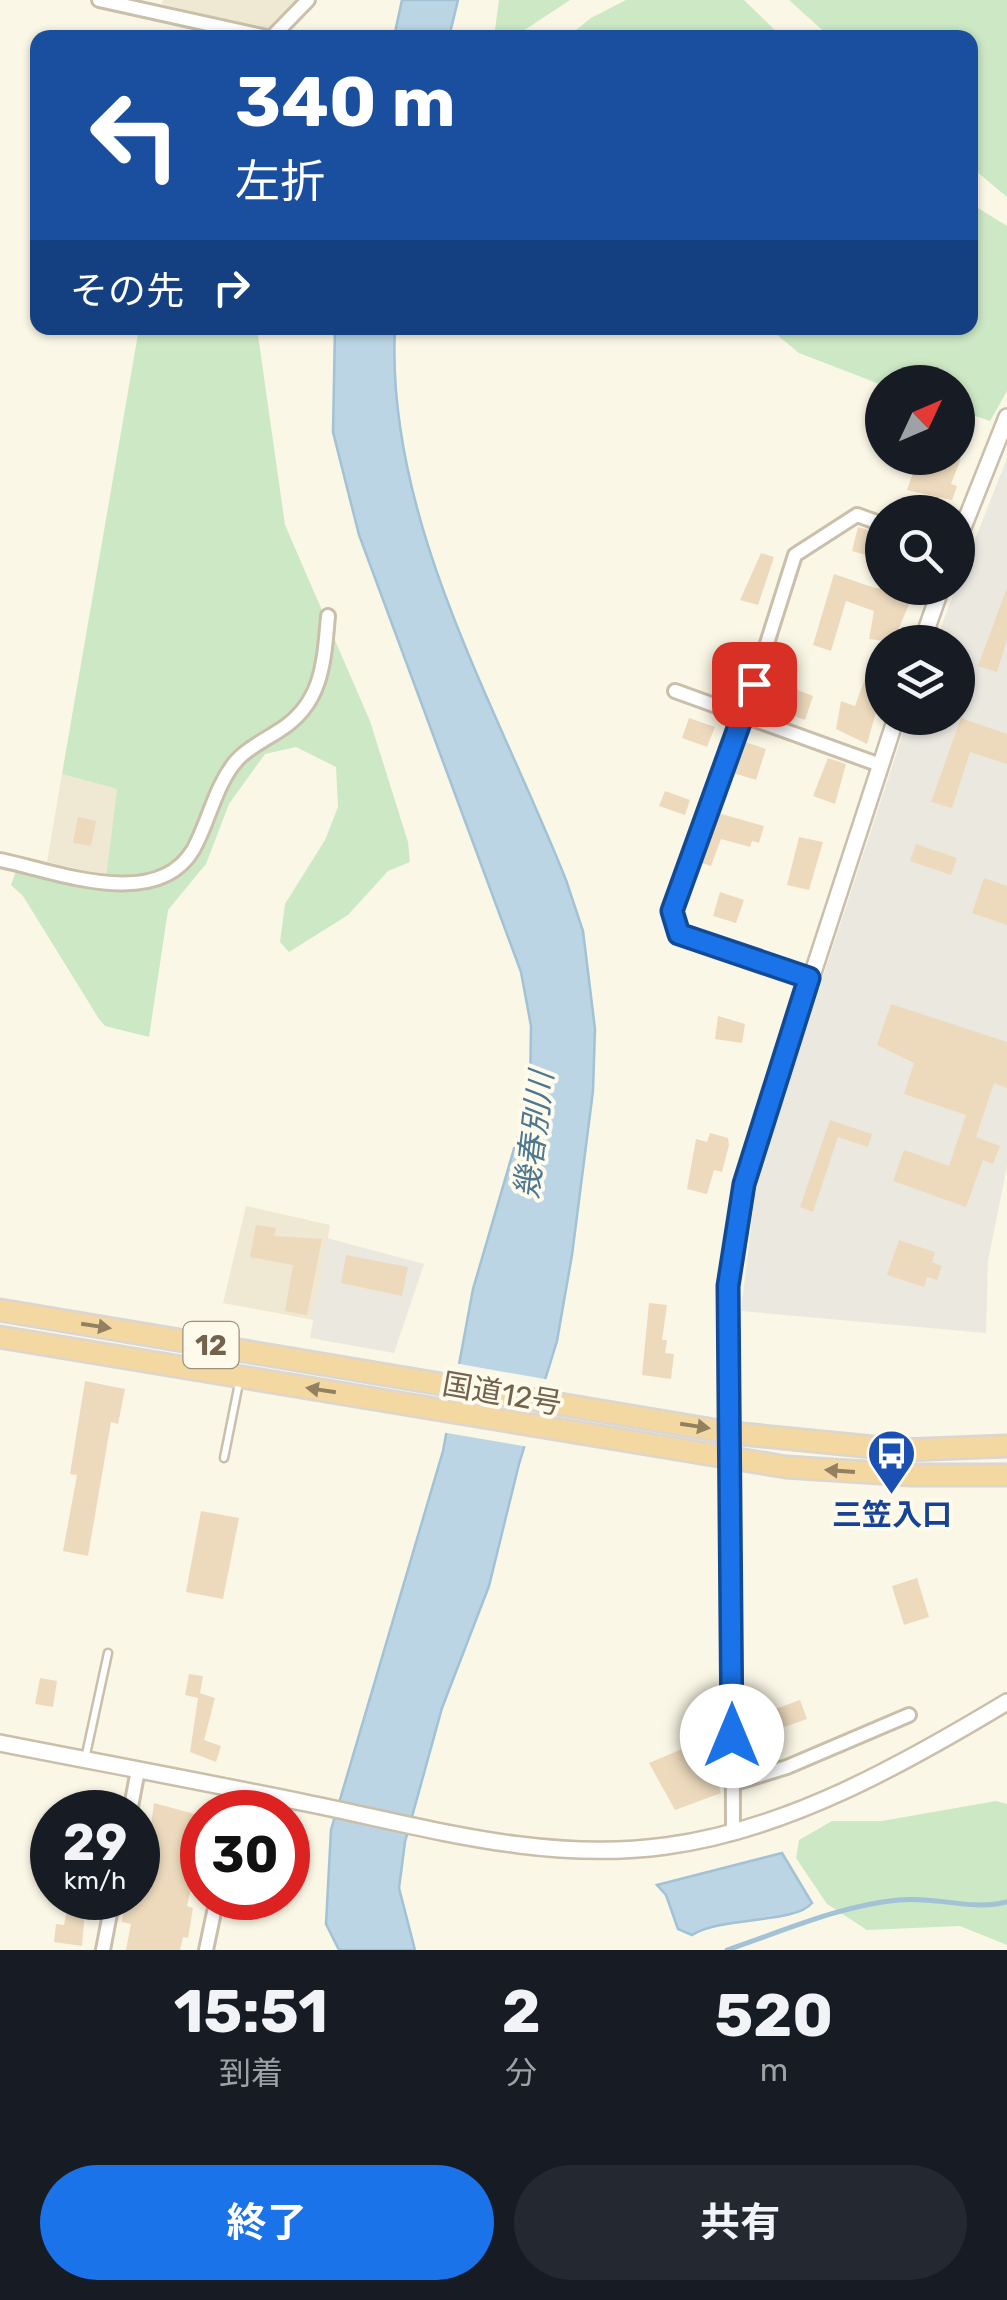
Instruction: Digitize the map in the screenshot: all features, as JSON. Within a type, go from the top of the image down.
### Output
[{"type":"highway","name":"国道12号","points":[[0,1310],[732,1432],[887,1449],[1007,1446]]},
{"type":"highway","name":"国道12号","points":[[0,1337],[732,1458],[878,1473],[1007,1474]]},
{"type":"street","points":[[99,0],[235,30]]},
{"type":"street","points":[[279,30],[308,0]]},
{"type":"street","points":[[975,497],[1007,416]]},
{"type":"street","points":[[809,978],[679,934],[672,911],[744,716],[795,554],[857,515],[865,518]]},
{"type":"street","points":[[0,860],[111,882],[150,881],[175,869],[192,851],[235,762],[284,728],[315,693],[324,664],[328,616]]},
{"type":"street","points":[[675,691],[880,765]]},
{"type":"street","points":[[733,1832],[728,1286],[744,1184],[890,735]]},
{"type":"street","points":[[310,1803],[513,1845],[609,1852],[733,1832],[908,1760],[1007,1702]]},
{"type":"street","points":[[732,1784],[787,1767],[909,1715]]},
{"type":"street","points":[[0,1743],[238,1790]]},
{"type":"street","points":[[134,1790],[138,1770]]},
{"type":"street","points":[[103,1950],[109,1920]]},
{"type":"street","points":[[206,1950],[212,1920]]},
{"type":"lane","points":[[224,1458],[240,1377]]},
{"type":"lane","points":[[85,1760],[108,1653]]},
{"type":"shaded area","points":[[163,0],[303,0],[273,30],[162,4]]},
{"type":"shaded area","points":[[1007,458],[1007,1166],[988,1261],[986,1333],[741,1311],[757,1177],[902,735],[975,735],[975,625],[942,625],[949,605],[975,605],[975,540]]},
{"type":"shaded area","points":[[62,774],[117,789],[107,875],[47,862]]},
{"type":"shaded area","points":[[246,1206],[330,1225],[314,1320],[223,1303]]},
{"type":"shaded area","points":[[327,1238],[424,1264],[394,1353],[310,1338]]},
{"type":"green space","points":[[499,0],[570,0],[525,30],[495,30]]},
{"type":"green space","points":[[626,0],[744,0],[775,30],[576,30]]},
{"type":"green space","points":[[789,0],[1007,0],[1007,197],[978,173],[978,30],[822,30]]},
{"type":"green space","points":[[978,208],[1007,226],[1007,391],[990,421],[975,416],[975,365],[865,365],[865,378],[799,353],[777,335],[978,335]]},
{"type":"green space","points":[[138,335],[258,335],[285,525],[370,721],[408,842],[410,862],[388,871],[348,915],[289,952],[280,942],[285,904],[325,840],[338,807],[336,767],[296,747],[265,754],[229,804],[206,864],[168,910],[149,1037],[105,1026],[23,896],[11,885],[16,871],[105,887],[117,789],[62,774]]},
{"type":"green space","points":[[996,1801],[1007,1804],[1007,1945],[960,1926],[867,1930],[827,1904],[796,1858],[799,1840],[832,1821],[882,1821]]},
{"type":"water","points":[[402,0],[458,0],[451,30],[396,30]]},
{"type":"water","name":"幾春別川","points":[[335,335],[395,335],[397,399],[408,470],[427,541],[479,679],[566,880],[583,931],[595,1029],[593,1091],[557,1341],[519,1464],[489,1586],[442,1708],[405,1842],[399,1888],[415,1950],[339,1950],[326,1924],[331,1830],[443,1451],[473,1289],[530,1094],[531,1026],[521,972],[359,535],[333,432]]},
{"type":"water","points":[[782,1853],[812,1903],[790,1914],[721,1925],[692,1935],[678,1929],[666,1895],[657,1885]]},
{"type":"pier","points":[[454,1363],[550,1380],[529,1447],[441,1432]]},
{"type":"building","points":[[912,475],[954,475],[951,484],[957,486],[954,495],[907,490]]},
{"type":"building","points":[[858,527],[865,529],[865,555],[852,551]]},
{"type":"building","points":[[761,553],[774,557],[758,605],[740,600]]},
{"type":"building","points":[[834,574],[865,585],[865,605],[909,605],[900,625],[872,625],[874,611],[846,601],[831,651],[813,645]]},
{"type":"building","points":[[1007,588],[1007,640],[997,672],[978,666]]},
{"type":"building","points":[[778,655],[796,661],[787,688],[768,682]]},
{"type":"building","points":[[865,678],[867,744],[836,729],[841,701],[855,706]]},
{"type":"building","points":[[795,689],[813,696],[805,720],[787,714]]},
{"type":"building","points":[[689,718],[715,727],[707,747],[682,738]]},
{"type":"building","points":[[975,723],[1007,734],[1007,764],[970,752],[952,808],[931,802],[955,735],[975,735]]},
{"type":"building","points":[[745,742],[766,749],[756,780],[733,773]]},
{"type":"building","points":[[828,758],[846,764],[835,804],[813,796]]},
{"type":"building","points":[[665,791],[690,800],[685,815],[659,806]]},
{"type":"building","points":[[718,813],[764,826],[759,843],[752,841],[750,847],[721,839],[711,866],[702,863]]},
{"type":"building","points":[[78,817],[96,821],[91,846],[73,843]]},
{"type":"building","points":[[799,837],[823,842],[809,890],[787,885]]},
{"type":"building","points":[[916,844],[957,858],[951,875],[910,861]]},
{"type":"building","points":[[984,878],[1007,886],[1007,925],[972,913]]},
{"type":"building","points":[[720,892],[744,900],[736,923],[713,916]]},
{"type":"building","points":[[891,1004],[1007,1042],[1007,1088],[994,1083],[976,1137],[1000,1146],[993,1164],[983,1160],[966,1207],[893,1181],[904,1150],[949,1166],[966,1115],[904,1094],[914,1063],[877,1045]]},
{"type":"building","points":[[718,1016],[745,1024],[742,1043],[715,1039]]},
{"type":"building","points":[[830,1120],[872,1134],[868,1147],[838,1137],[813,1212],[800,1207]]},
{"type":"building","points":[[710,1133],[728,1138],[729,1145],[722,1172],[714,1170],[707,1194],[687,1189],[696,1139],[707,1142]]},
{"type":"building","points":[[256,1225],[276,1228],[274,1236],[322,1239],[307,1315],[285,1311],[293,1265],[250,1257]]},
{"type":"building","points":[[899,1240],[935,1252],[932,1262],[942,1266],[937,1280],[927,1277],[924,1287],[887,1275]]},
{"type":"building","points":[[346,1255],[408,1267],[402,1296],[341,1283]]},
{"type":"building","points":[[649,1303],[667,1305],[662,1340],[667,1340],[665,1353],[674,1354],[671,1379],[642,1375]]},
{"type":"building","points":[[85,1381],[125,1389],[118,1424],[111,1422],[88,1556],[63,1551],[77,1475],[70,1474]]},
{"type":"building","points":[[201,1511],[239,1518],[223,1599],[186,1592]]},
{"type":"building","points":[[917,1578],[929,1617],[904,1625],[892,1586]]},
{"type":"building","points":[[189,1674],[203,1676],[200,1693],[215,1698],[204,1740],[221,1746],[216,1762],[190,1752],[198,1698],[185,1695]]},
{"type":"building","points":[[40,1678],[57,1681],[53,1707],[35,1704]]},
{"type":"building","points":[[800,1700],[807,1719],[773,1731],[767,1712]]},
{"type":"building","points":[[703,1740],[721,1793],[675,1810],[649,1763]]},
{"type":"building","points":[[160,1805],[180,1810],[180,1920],[191,1920],[188,1938],[183,1937],[180,1950],[126,1950],[131,1924],[122,1922],[160,1920]]},
{"type":"building","points":[[65,1920],[84,1920],[82,1946],[54,1942],[56,1924],[64,1925]]},
{"type":"waterway","points":[[727,1950],[811,1920],[877,1903],[913,1899],[980,1905],[1007,1902]]},
{"type":"place","name":"三笠入口","points":[[892,1496]]},
{"type":"route","points":[[732,1736],[728,1286],[744,1184],[809,978],[679,934],[672,911],[754,684]]}]
